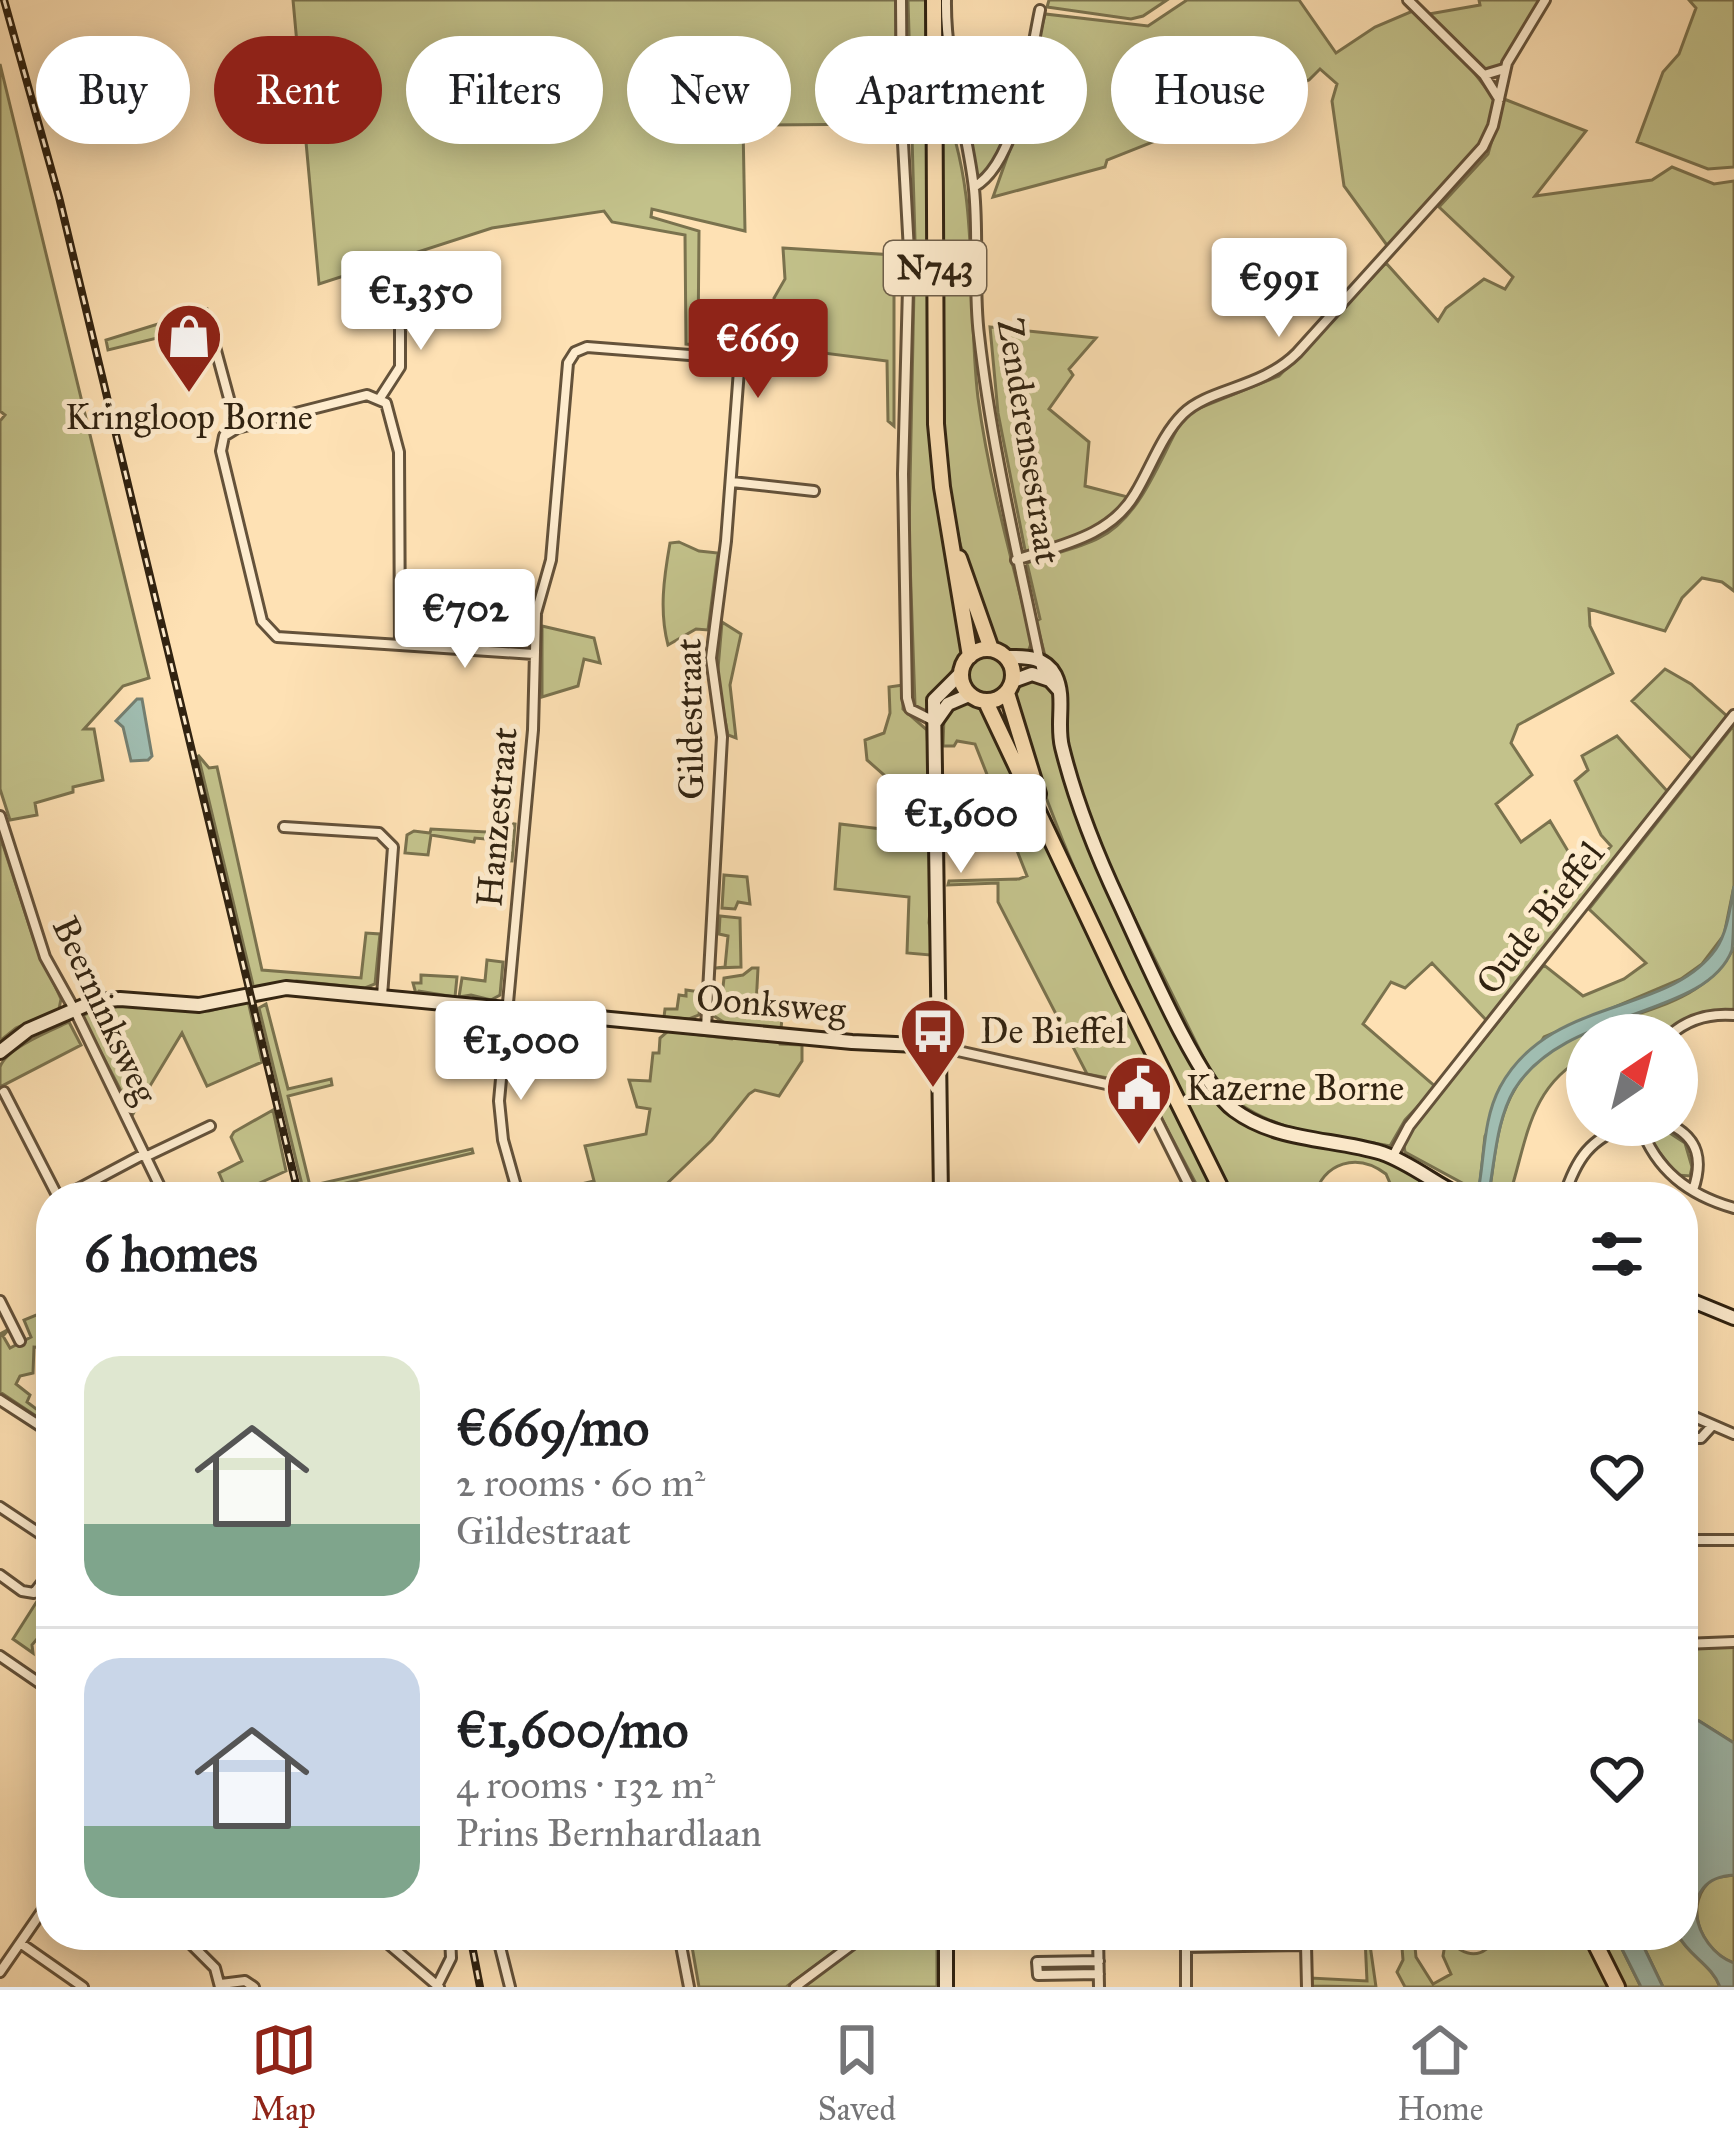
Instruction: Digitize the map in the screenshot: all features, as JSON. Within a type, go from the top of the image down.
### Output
[{"type":"main road","name":"Zenderensestraat","points":[[934,0],[936,424],[970,656]]},
{"type":"main road","name":"Zenderensestraat","points":[[951,535],[992,649]]},
{"type":"main road","points":[[941,1182],[934,700],[961,674],[970,656],[992,649],[1006,657],[1040,661],[1056,676],[1061,742],[1090,834],[1216,1094],[1252,1122],[1393,1157],[1433,1181]]},
{"type":"main road","points":[[1006,657],[1051,833]]},
{"type":"main road","points":[[961,674],[969,695]]},
{"type":"main road","points":[[986,702],[1032,674],[1043,676],[1059,691]]},
{"type":"main road","points":[[935,722],[948,704],[969,695],[986,702],[1118,983],[1218,1182]]},
{"type":"main road","name":"Oonksweg","points":[[0,1052],[28,1030],[105,999],[216,1004],[286,988],[938,1046]]},
{"type":"main road","points":[[1698,1303],[1734,1318]]},
{"type":"main road","points":[[946,1950],[946,1987]]},
{"type":"main road","points":[[1598,1950],[1617,1987]]},
{"type":"street","points":[[902,0],[909,251],[903,474],[907,698],[910,709],[935,722]]},
{"type":"street","name":"Zenderensestraat","points":[[946,0],[951,77],[974,187],[979,333],[1016,560],[1043,676]]},
{"type":"street","points":[[1408,0],[1484,75],[1498,99]]},
{"type":"street","points":[[1016,560],[1112,523],[1135,496],[1185,411],[1284,366],[1484,147],[1505,68],[1545,0]]},
{"type":"street","points":[[974,187],[992,175],[1005,148],[1040,10]]},
{"type":"street","points":[[1484,75],[1505,68]]},
{"type":"street","points":[[380,398],[400,367],[400,328],[410,315],[410,292]]},
{"type":"street","points":[[211,332],[237,428]]},
{"type":"street","name":"Hanzestraat","points":[[515,1182],[499,1102],[533,730],[536,613],[551,560],[568,363],[586,347],[725,358]]},
{"type":"street","name":"Gildestraat","points":[[706,1028],[722,737],[711,658],[732,482],[739,370],[725,358]]},
{"type":"street","points":[[400,645],[399,452],[389,410],[380,398],[367,395],[237,428],[224,436],[221,451],[266,628],[284,638],[534,654]]},
{"type":"street","points":[[732,482],[814,491]]},
{"type":"street","name":"Oude Bieffel","points":[[1393,1157],[1409,1126],[1734,715]]},
{"type":"street","name":"Beerninksweg","points":[[0,816],[45,958],[158,1182]]},
{"type":"street","points":[[284,827],[379,833],[393,847],[382,997]]},
{"type":"street","points":[[1698,1019],[1734,1015]]},
{"type":"street","points":[[938,1046],[1133,1090],[1148,1103],[1188,1182]]},
{"type":"street","points":[[4,1092],[53,1182]]},
{"type":"street","name":"Beerninksweg","points":[[145,1155],[210,1126]]},
{"type":"street","points":[[1569,1182],[1589,1146]]},
{"type":"street","points":[[1650,1146],[1657,1162],[1679,1182]]},
{"type":"street","points":[[1694,1146],[1699,1156],[1695,1182]]},
{"type":"street","points":[[91,1182],[145,1155]]},
{"type":"street","points":[[1698,1192],[1734,1208]]},
{"type":"street","points":[[0,1300],[20,1341]]},
{"type":"street","points":[[0,1400],[36,1423]]},
{"type":"street","points":[[1698,1419],[1734,1434]]},
{"type":"street","points":[[1698,1438],[1712,1426]]},
{"type":"street","points":[[0,1507],[36,1531]]},
{"type":"street","points":[[1698,1540],[1734,1540]]},
{"type":"street","points":[[0,1575],[28,1593],[36,1591]]},
{"type":"street","points":[[1698,1643],[1734,1642]]},
{"type":"street","points":[[0,1656],[36,1681]]},
{"type":"street","points":[[0,1972],[36,1920]]},
{"type":"street","points":[[20,1943],[83,1987]]},
{"type":"street","points":[[197,1950],[215,1968],[220,1985],[245,1981],[254,1987]]},
{"type":"street","points":[[395,1950],[437,1986],[451,1950]]},
{"type":"street","points":[[501,1950],[510,1987]]},
{"type":"street","points":[[682,1950],[689,1987]]},
{"type":"street","points":[[795,1987],[845,1950]]},
{"type":"street","points":[[1099,1950],[1099,1987]]},
{"type":"street","points":[[1186,1950],[1186,1987]]},
{"type":"street","points":[[1307,1987],[1309,1950]]},
{"type":"street","points":[[1099,1961],[1037,1962],[1038,1976],[1099,1974]]},
{"type":"shaded area","points":[[293,0],[896,0],[896,36],[815,36],[815,125],[791,125],[791,36],[627,36],[627,144],[743,144],[745,231],[652,209],[651,217],[699,231],[698,345],[686,344],[685,235],[612,222],[604,211],[492,228],[319,284],[306,144],[382,144],[382,36],[296,36]]},
{"type":"shaded area","points":[[908,0],[926,0],[926,36],[909,36]]},
{"type":"shaded area","points":[[1049,0],[1167,0],[1131,19],[1047,7]]},
{"type":"shaded area","points":[[1187,0],[1299,0],[1336,53],[1375,27],[1415,10],[1459,53],[1496,101],[1486,139],[1389,248],[1344,186],[1332,101],[1337,84],[1320,69],[1308,80],[1308,36],[1111,36],[1111,144],[1147,144],[1107,160],[1105,167],[993,197],[1012,144],[1087,144],[1087,36],[1040,36],[1045,14],[1148,26]]},
{"type":"shaded area","points":[[1479,0],[1543,0],[1503,66],[1491,72],[1429,14],[1480,5]]},
{"type":"shaded area","points":[[1689,0],[1734,0],[1734,167],[1708,169],[1637,142],[1663,72],[1679,54],[1696,8]]},
{"type":"shaded area","points":[[0,64],[149,678],[123,686],[84,729],[94,729],[103,780],[35,803],[37,815],[10,820],[0,789],[0,421],[5,415],[0,411]]},
{"type":"shaded area","points":[[1504,99],[1586,131],[1535,196],[1652,180],[1672,167],[1714,184],[1734,181],[1734,591],[1722,582],[1702,578],[1682,598],[1665,631],[1589,609],[1590,626],[1613,673],[1518,725],[1511,743],[1532,775],[1496,804],[1521,842],[1550,821],[1584,878],[1611,846],[1575,781],[1588,770],[1582,756],[1617,736],[1668,792],[1488,1022],[1432,963],[1405,988],[1391,982],[1363,1024],[1436,1087],[1405,1120],[1390,1146],[1273,1121],[1232,1098],[1215,1081],[1100,848],[1082,799],[1036,621],[1040,619],[1027,563],[1091,542],[1114,529],[1138,502],[1181,422],[1192,411],[1279,376],[1386,263],[1438,321],[1446,308],[1484,279],[1505,289],[1513,277],[1439,207],[1488,154]]},
{"type":"shaded area","points":[[912,144],[927,144],[929,430],[964,653],[924,712],[915,705],[909,532]]},
{"type":"shaded area","points":[[941,144],[956,144],[967,207],[978,398],[1032,641],[1028,652],[1016,654],[995,643],[960,544],[945,470]]},
{"type":"shaded area","points":[[970,144],[1001,144],[990,166],[977,178]]},
{"type":"shaded area","points":[[783,248],[894,255],[894,426],[888,421],[887,361],[776,347],[774,298],[785,279]]},
{"type":"shaded area","points":[[207,309],[211,325],[108,350],[106,340]]},
{"type":"shaded area","points":[[990,327],[1096,338],[1069,369],[1073,375],[1049,409],[1089,442],[1085,486],[1128,497],[1104,525],[1026,555],[998,413]]},
{"type":"shaded area","points":[[670,543],[718,553],[708,630],[696,629],[668,645],[664,581]]},
{"type":"shaded area","points":[[722,622],[741,634],[730,685],[736,738],[728,735],[717,680]]},
{"type":"shaded area","points":[[542,626],[594,638],[600,663],[584,659],[578,686],[542,697]]},
{"type":"shaded area","points":[[987,653],[1002,659],[1008,674],[1002,689],[987,695],[972,689],[966,674],[972,659]]},
{"type":"shaded area","points":[[1665,669],[1691,684],[1728,717],[1693,760],[1632,701]]},
{"type":"shaded area","points":[[1036,678],[1053,689],[1057,698],[1053,722],[1063,769],[1201,1079],[1223,1108],[1307,1140],[1395,1162],[1420,1182],[1389,1182],[1375,1167],[1353,1162],[1334,1169],[1321,1182],[1225,1182],[1111,951],[1057,826],[1012,696],[1020,682]]},
{"type":"shaded area","points":[[903,685],[903,709],[927,730],[933,874],[929,923],[934,944],[930,955],[907,953],[909,897],[835,889],[840,824],[898,831],[909,827],[908,796],[867,760],[865,740],[884,733],[890,713],[889,687]]},
{"type":"shaded area","points":[[142,699],[152,756],[131,761],[123,727],[116,721]]},
{"type":"shaded area","points":[[960,702],[983,707],[1212,1182],[1195,1182],[1144,1085],[1087,1074],[998,902],[998,883],[948,885],[949,881],[1027,876],[975,744],[957,741],[954,746],[943,746],[944,716]]},
{"type":"shaded area","points":[[1734,725],[1734,886],[1724,935],[1702,964],[1681,979],[1598,1014],[1566,1014],[1566,1028],[1544,1037],[1485,1136],[1480,1182],[1460,1182],[1405,1152],[1411,1130],[1544,965],[1583,996],[1624,979],[1646,963],[1589,909]]},
{"type":"shaded area","points":[[198,755],[209,768],[217,767],[262,970],[361,978],[366,933],[380,934],[375,984],[365,988],[297,981],[254,989]]},
{"type":"shaded area","points":[[507,823],[515,824],[512,861],[495,860],[497,840],[475,838],[474,842],[431,835],[428,855],[405,853],[407,835],[414,831],[505,833]]},
{"type":"shaded area","points":[[0,836],[34,940],[61,999],[59,1009],[16,1028],[0,1041]]},
{"type":"shaded area","points":[[724,875],[747,877],[750,904],[738,902],[735,909],[722,908]]},
{"type":"shaded area","points":[[1734,886],[1732,950],[1717,972],[1694,989],[1636,1014],[1596,1014],[1695,971],[1720,942]]},
{"type":"shaded area","points":[[720,916],[740,918],[741,967],[716,968],[725,967],[728,936],[719,934]]},
{"type":"shaded area","points":[[1734,947],[1734,1009],[1698,1016],[1638,1014],[1688,993],[1714,974]]},
{"type":"shaded area","points":[[487,960],[503,962],[500,995],[491,1000],[459,997],[462,978],[485,981]]},
{"type":"shaded area","points":[[758,968],[756,1006],[783,1007],[781,1029],[725,1023],[714,1016],[712,1005],[721,1005],[724,978]]},
{"type":"shaded area","points":[[421,975],[457,977],[455,997],[416,994],[413,983],[421,983]]},
{"type":"shaded area","points":[[686,990],[701,992],[699,1015],[664,1017],[665,1009],[677,1009],[679,995],[686,996]]},
{"type":"shaded area","points":[[248,1001],[262,1062],[207,1086],[182,1033],[133,1114],[82,1016],[109,1004],[209,1011]]},
{"type":"shaded area","points":[[266,1004],[288,1089],[331,1079],[332,1085],[288,1096],[309,1182],[301,1182],[259,1008]]},
{"type":"shaded area","points":[[462,1012],[493,1017],[498,1027],[493,1047],[458,1055],[456,1045],[469,1041]]},
{"type":"shaded area","points":[[69,1022],[81,1045],[0,1087],[0,1067],[11,1053]]},
{"type":"shaded area","points":[[1566,1027],[1566,1043],[1537,1063],[1514,1090],[1500,1128],[1491,1182],[1479,1182],[1487,1127],[1500,1087],[1522,1057]]},
{"type":"shaded area","points":[[668,1031],[778,1039],[780,1044],[802,1045],[802,1061],[779,1096],[755,1090],[749,1094],[712,1140],[669,1182],[590,1182],[594,1181],[585,1146],[646,1134],[650,1109],[637,1107],[629,1080],[650,1081],[660,1038]]},
{"type":"shaded area","points":[[1566,1043],[1566,1070],[1533,1116],[1513,1182],[1491,1182],[1511,1096],[1532,1066]]},
{"type":"shaded area","points":[[273,1110],[286,1171],[262,1182],[223,1182],[219,1173],[242,1161],[231,1137]]},
{"type":"shaded area","points":[[1654,1146],[1686,1146],[1690,1176],[1677,1175]]},
{"type":"shaded area","points":[[472,1149],[473,1153],[351,1182],[328,1182]]},
{"type":"shaded area","points":[[36,1315],[33,1373],[20,1376],[16,1384],[30,1395],[27,1402],[36,1409],[36,1416],[0,1392],[0,1334],[9,1329],[3,1336],[10,1348],[31,1337],[24,1320]]},
{"type":"shaded area","points":[[36,1603],[33,1653],[13,1639]]},
{"type":"shaded area","points":[[1734,1645],[1734,1743],[1698,1721],[1698,1646]]},
{"type":"shaded area","points":[[1698,1721],[1734,1743],[1734,1875],[1715,1879],[1698,1898]]},
{"type":"shaded area","points":[[1734,1875],[1734,1963],[1712,1948],[1699,1925],[1698,1900],[1714,1878]]},
{"type":"shaded area","points":[[1698,1922],[1708,1943],[1734,1963],[1734,1987],[1720,1987],[1689,1950],[1698,1950]]},
{"type":"shaded area","points":[[693,1950],[837,1950],[786,1987],[699,1987]]},
{"type":"shaded area","points":[[851,1950],[937,1950],[937,1987],[802,1987]]},
{"type":"shaded area","points":[[1366,1950],[1371,1950],[1376,1987],[1311,1986],[1311,1978],[1367,1981]]},
{"type":"shaded area","points":[[1402,1950],[1415,1950],[1433,1984],[1451,1974],[1444,1950],[1474,1954],[1484,1950],[1590,1950],[1609,1987],[1405,1987],[1397,1972]]},
{"type":"shaded area","points":[[1606,1950],[1622,1950],[1641,1987],[1624,1987]]},
{"type":"shaded area","points":[[1622,1950],[1645,1950],[1663,1987],[1641,1987]]},
{"type":"shaded area","points":[[1645,1950],[1689,1950],[1720,1987],[1663,1987]]},
{"type":"railway","points":[[4,0],[59,197],[295,1182]]},
{"type":"railway","points":[[473,1950],[480,1987]]},
{"type":"place","name":"Kringloop Borne","points":[[189,395]]},
{"type":"place","name":"De Bieffel","points":[[933,1090]]},
{"type":"place","name":"Kazerne Borne","points":[[1139,1147]]}]
